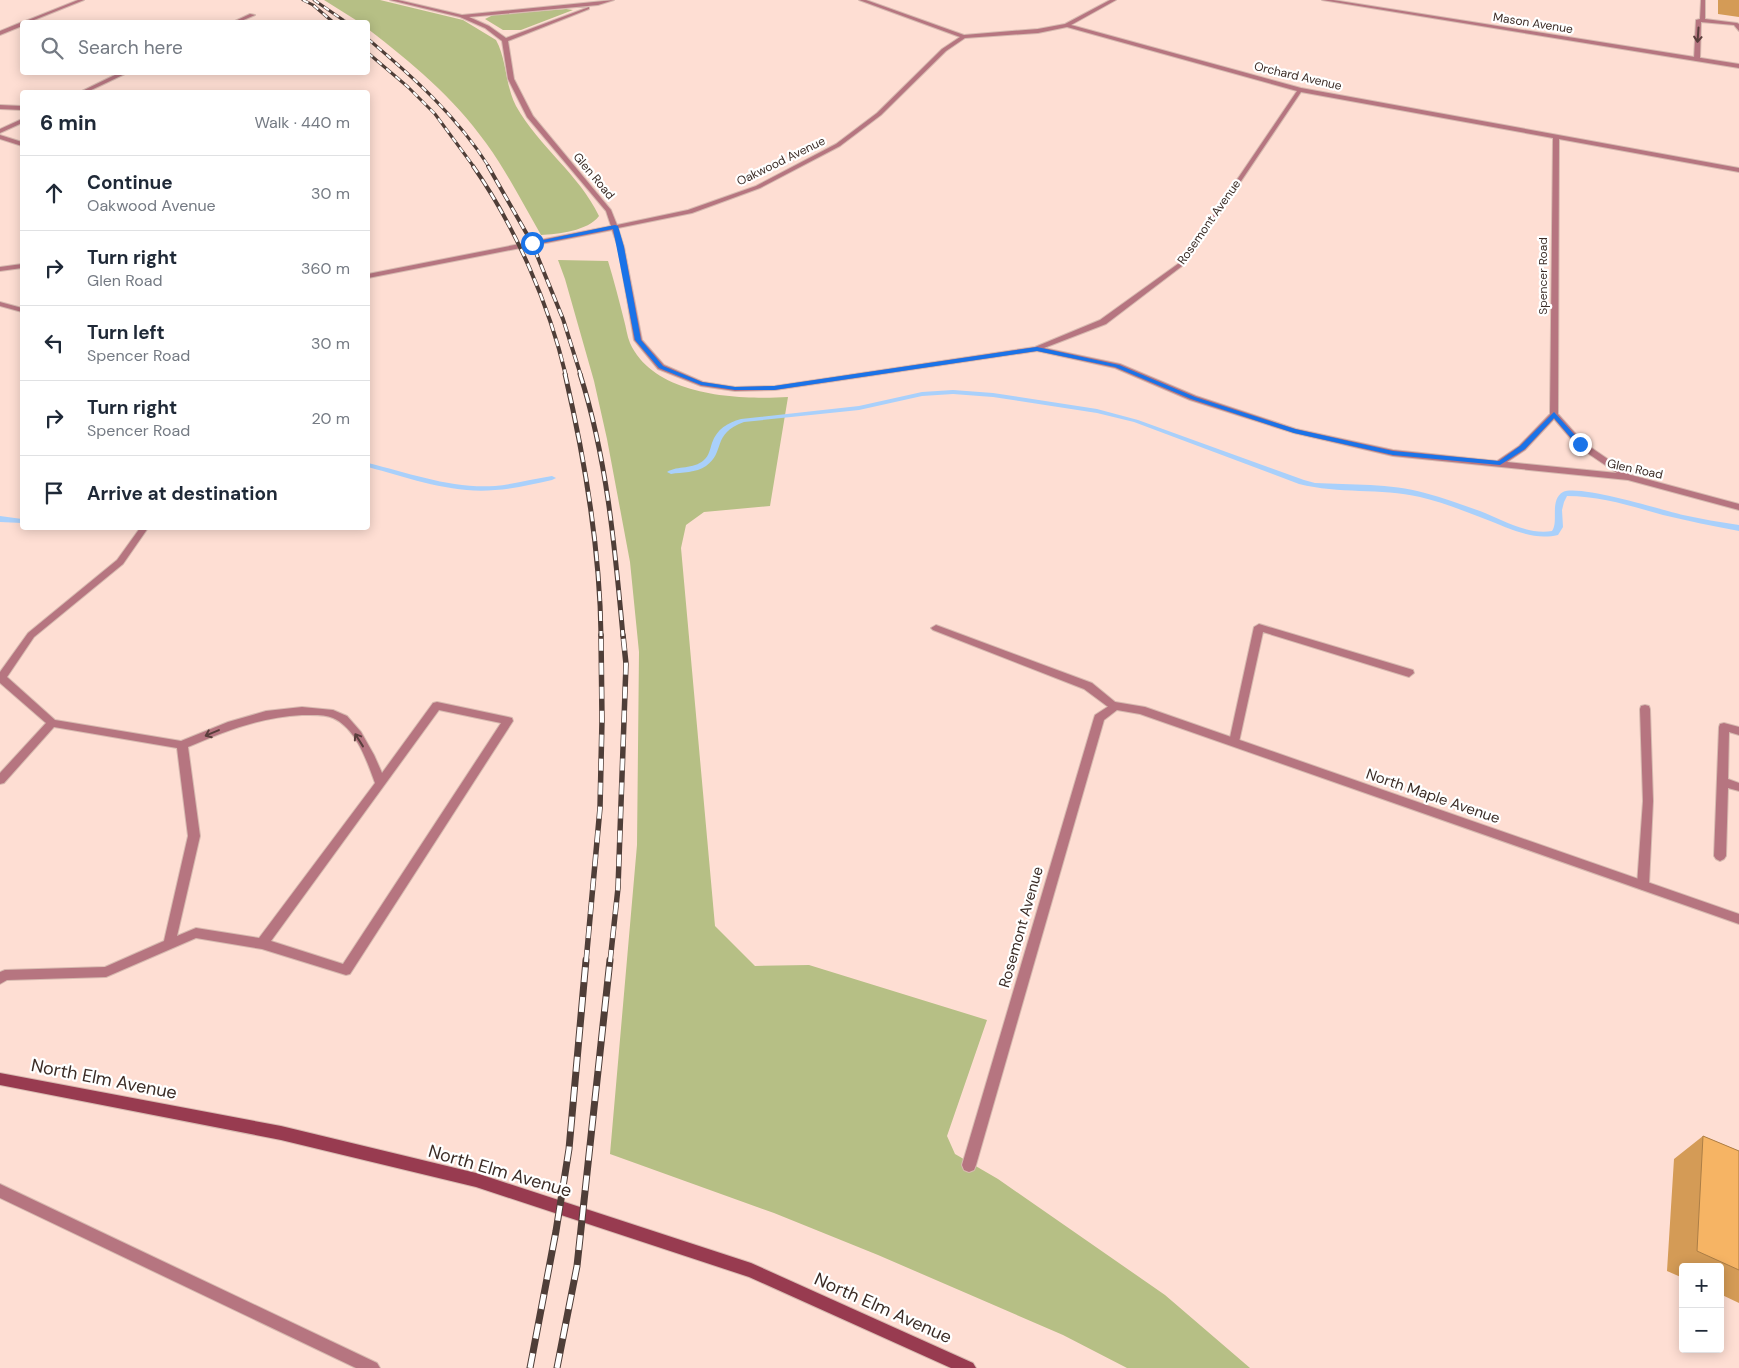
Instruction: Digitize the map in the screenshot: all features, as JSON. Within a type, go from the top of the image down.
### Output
[{"type":"main road","name":"North Elm Avenue","points":[[0,1078],[281,1132],[476,1180],[751,1270],[968,1368]]},
{"type":"street","points":[[32,20],[82,0]]},
{"type":"street","points":[[392,0],[462,16],[487,27],[506,40],[612,0]]},
{"type":"street","name":"Orchard Avenue","points":[[861,0],[964,37],[1038,31],[1067,25],[1300,90],[1739,170]]},
{"type":"street","points":[[1067,25],[1114,0]]},
{"type":"street","name":"Mason Avenue","points":[[1324,0],[1739,66]]},
{"type":"street","points":[[1697,59],[1700,20],[1703,19],[1703,0]]},
{"type":"street","points":[[462,16],[598,4]]},
{"type":"street","points":[[241,20],[252,15]]},
{"type":"street","points":[[1703,19],[1737,25],[1739,30]]},
{"type":"street","points":[[0,33],[20,25]]},
{"type":"street","name":"Oakwood Avenue","points":[[370,276],[690,212],[758,188],[838,145],[879,114],[944,50],[964,37]]},
{"type":"street","name":"Glen Road","points":[[506,40],[511,79],[530,117],[609,211],[621,247],[638,340],[661,367],[701,384],[735,388],[774,388],[1037,349],[1117,366],[1193,398],[1294,431],[1393,453],[1628,477],[1739,507]]},
{"type":"street","points":[[87,90],[120,75]]},
{"type":"street","name":"Rosemont Avenue","points":[[1037,349],[1104,322],[1184,262],[1300,90]]},
{"type":"street","points":[[0,106],[20,108]]},
{"type":"street","points":[[0,131],[20,122]]},
{"type":"street","points":[[0,137],[20,143]]},
{"type":"street","name":"Spencer Road","points":[[1554,414],[1556,138]]},
{"type":"street","points":[[0,269],[20,266]]},
{"type":"street","points":[[0,304],[20,309]]},
{"type":"street","points":[[1500,463],[1522,448],[1554,414],[1580,444],[1628,477]]},
{"type":"street","points":[[143,530],[120,562],[31,635],[1,678],[52,723],[182,746],[231,724],[279,711],[305,710],[335,714],[351,727],[373,762],[380,783]]},
{"type":"street","points":[[1234,742],[1259,626],[1409,673]]},
{"type":"street","points":[[936,628],[1088,686],[1116,706]]},
{"type":"street","points":[[0,978],[5,975],[106,972],[196,933],[262,944],[346,970],[508,721],[437,706],[262,944]]},
{"type":"street","name":"Rosemont Avenue","points":[[969,1165],[1098,718],[1116,706]]},
{"type":"street","name":"North Maple Avenue","points":[[1116,706],[1142,710],[1739,919]]},
{"type":"street","points":[[1643,885],[1648,801],[1645,709]]},
{"type":"street","points":[[0,780],[52,723]]},
{"type":"street","points":[[1720,856],[1724,727],[1739,731]]},
{"type":"street","points":[[169,945],[194,836],[182,746]]},
{"type":"street","points":[[1723,782],[1739,788]]},
{"type":"street","points":[[0,1192],[372,1368]]},
{"type":"green space","points":[[324,0],[380,0],[463,20],[496,40],[500,48],[512,98],[516,106],[536,135],[581,187],[599,216],[588,225],[580,228],[564,233],[541,235],[494,154],[474,127],[446,96],[416,68],[370,31],[370,20],[356,20]]},
{"type":"green space","points":[[573,10],[521,30],[503,30],[485,19],[493,15]]},
{"type":"green space","points":[[558,260],[608,261],[630,343],[642,361],[658,374],[677,384],[699,391],[745,397],[788,397],[770,506],[704,512],[686,525],[681,548],[715,926],[755,966],[809,965],[987,1020],[947,1136],[955,1154],[998,1179],[1165,1295],[1250,1368],[1127,1368],[1063,1335],[878,1255],[774,1213],[610,1154],[637,845],[639,652],[630,562],[607,439],[594,381]]},
{"type":"building","points":[[1703,1136],[1739,1151],[1739,1270],[1697,1251]]},
{"type":"waterway","points":[[671,472],[696,468],[704,464],[711,456],[722,431],[730,425],[743,420],[859,408],[922,394],[953,392],[993,395],[1097,411],[1136,421],[1302,482],[1315,485],[1387,489],[1423,495],[1528,533],[1542,535],[1555,533],[1559,527],[1559,506],[1565,494],[1593,495],[1686,518],[1739,528]]},
{"type":"waterway","points":[[370,466],[447,485],[463,487],[495,488],[552,478]]},
{"type":"waterway","points":[[0,519],[20,521]]},
{"type":"railway","points":[[303,0],[313,5],[331,20]]},
{"type":"railway","points":[[314,0],[343,20]]},
{"type":"railway","points":[[370,41],[418,83],[449,114],[489,167]]},
{"type":"railway","points":[[370,55],[408,87],[435,114],[474,167]]},
{"type":"railway","points":[[473,166],[503,214],[529,266],[550,321],[566,376]]},
{"type":"railway","points":[[488,166],[532,243],[563,319],[581,376]]},
{"type":"railway","points":[[565,374],[590,504],[598,570],[601,636]]},
{"type":"railway","points":[[580,374],[597,438],[609,504],[623,636]]},
{"type":"railway","points":[[586,962],[600,808],[601,635]]},
{"type":"railway","points":[[610,962],[618,888],[626,664],[623,635]]},
{"type":"railway","points":[[530,1368],[556,1231],[569,1149],[586,960]]},
{"type":"railway","points":[[557,1368],[577,1266],[610,960]]},
{"type":"route","points":[[532,243],[615,226],[621,247],[638,340],[661,367],[701,384],[735,388],[774,388],[1037,349],[1117,366],[1193,398],[1294,431],[1393,453],[1500,463],[1522,448],[1554,414],[1580,444]]}]
